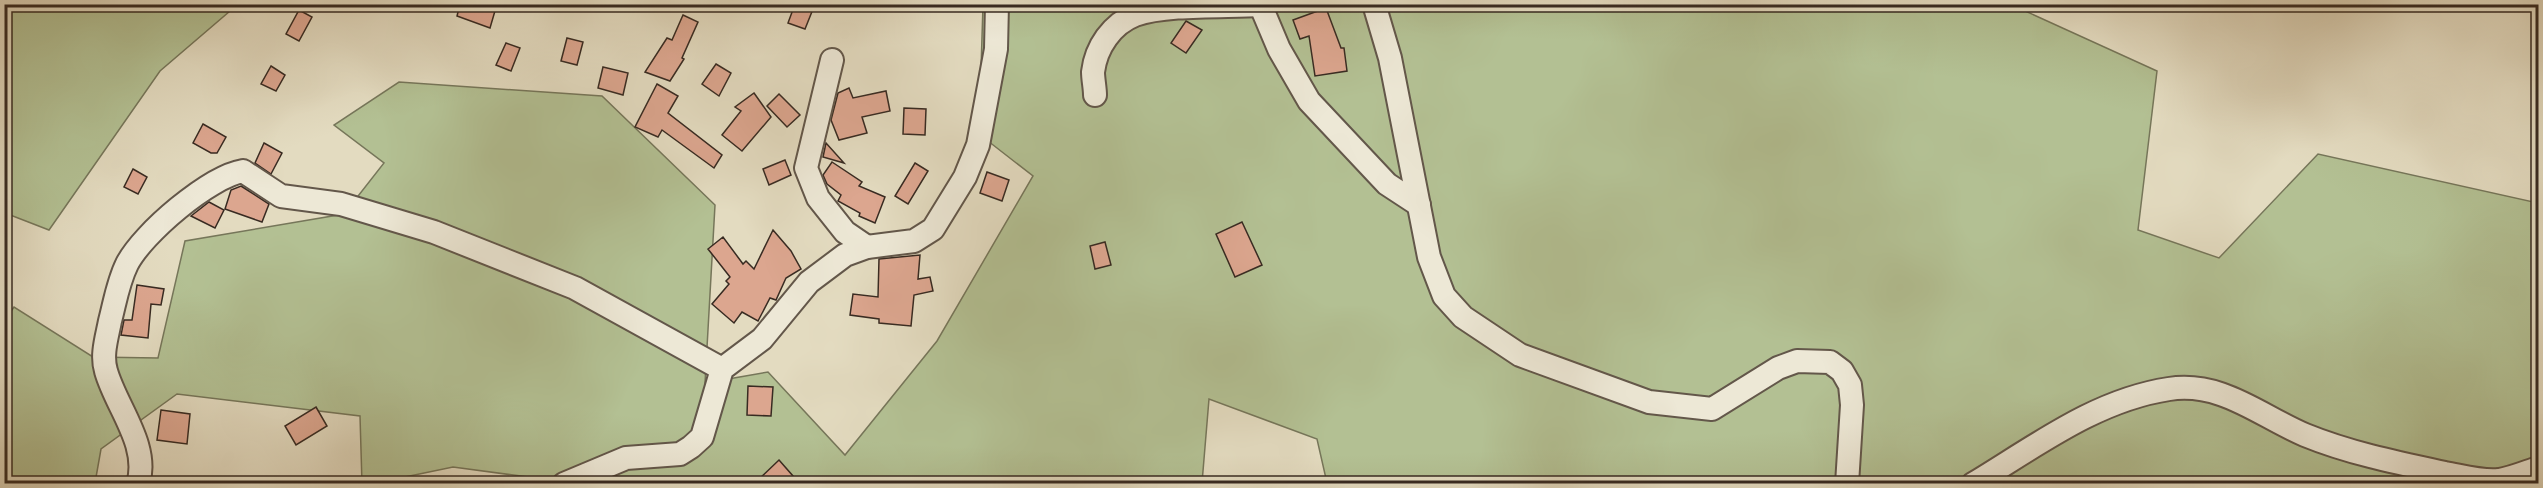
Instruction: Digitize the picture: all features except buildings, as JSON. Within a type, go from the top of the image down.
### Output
[{"type":"street","points":[[564,483],[626,458],[680,454],[691,447],[702,437],[722,369],[762,339],[809,282],[844,255],[867,247],[914,241],[933,229],[965,177],[978,145],[996,49],[997,4]]},
{"type":"street","points":[[1374,4],[1390,58],[1429,257],[1444,296],[1463,317],[1520,355],[1650,402],[1712,409],[1778,368],[1797,361],[1830,362],[1842,371],[1850,386],[1852,405],[1847,483]]},
{"type":"street","points":[[1095,95],[1093,72],[1099,48],[1107,35],[1134,15],[1161,9],[1260,5],[1279,49],[1309,101],[1387,184],[1419,205]]},
{"type":"street","points":[[832,60],[806,168],[818,198],[845,232],[867,247]]},
{"type":"street","points":[[138,483],[142,471],[133,433],[105,370],[105,346],[119,283],[128,263],[146,238],[176,210],[228,174],[243,171],[281,196],[341,204],[434,232],[575,288],[722,369]]},
{"type":"street","points":[[1973,483],[2096,410],[2123,399],[2171,389],[2197,389],[2238,399],[2304,435],[2384,460],[2477,479],[2499,480],[2538,468]]},
{"type":"green space","points":[[4,5],[237,5],[160,71],[49,230],[5,213]]},
{"type":"green space","points":[[983,5],[2012,5],[2157,71],[2138,230],[2219,258],[2318,154],[2538,203],[2538,483],[1327,483],[1317,439],[1209,399],[1202,483],[580,484],[453,467],[362,484],[360,416],[177,394],[101,449],[95,483],[5,484],[5,320],[14,307],[93,357],[158,358],[185,241],[344,214],[384,163],[334,125],[399,82],[602,96],[715,205],[705,383],[768,372],[845,455],[937,341],[1033,176],[979,134]]}]
